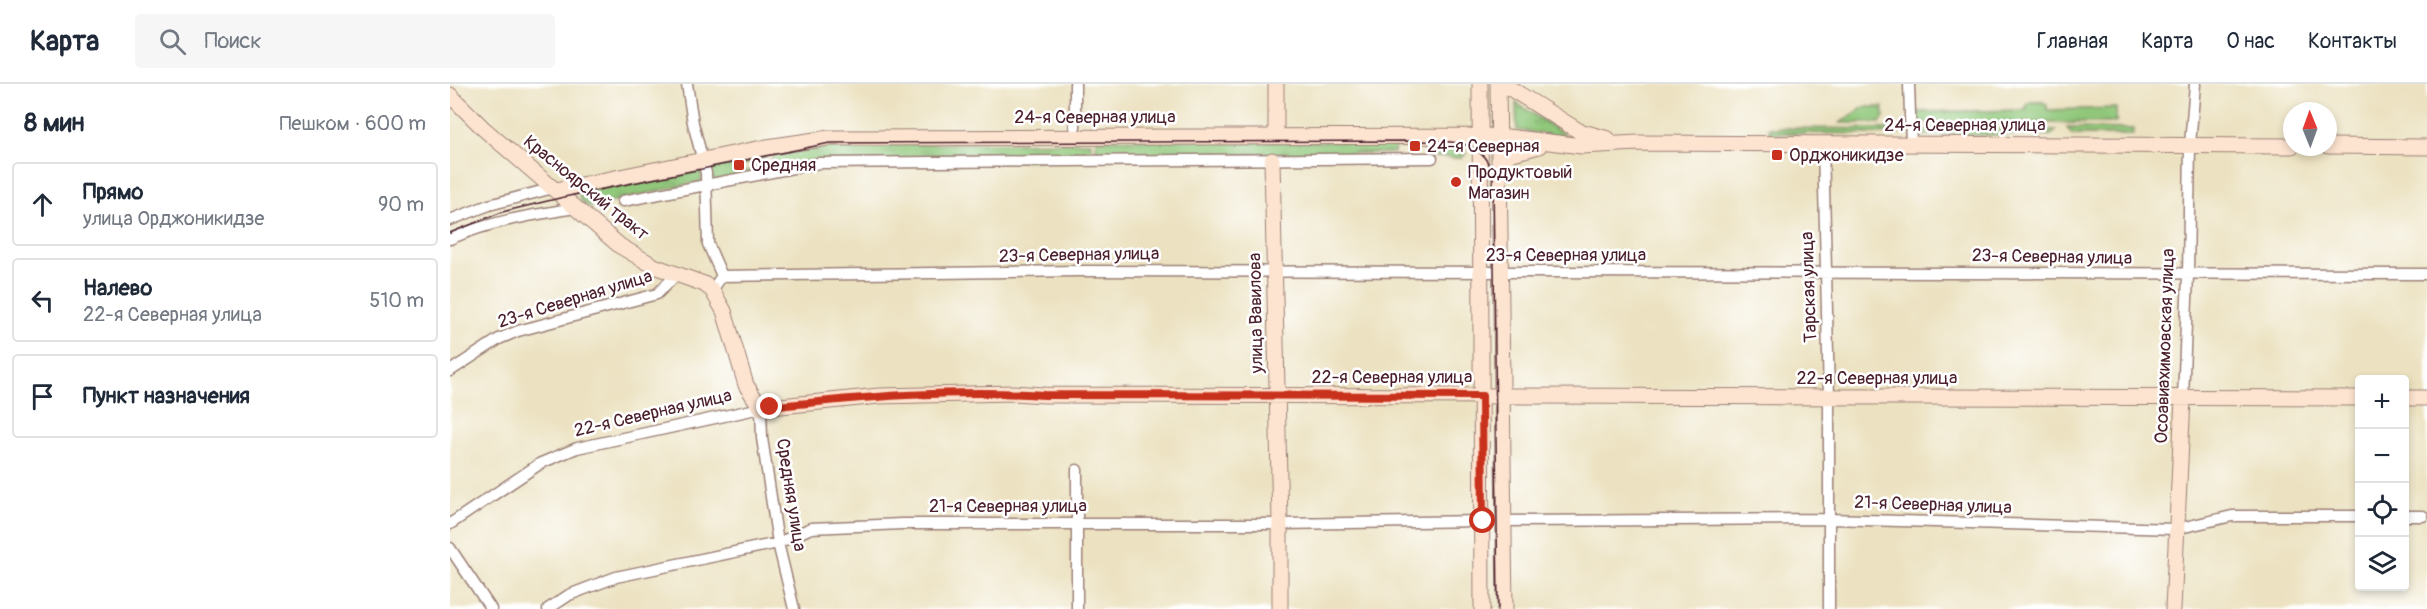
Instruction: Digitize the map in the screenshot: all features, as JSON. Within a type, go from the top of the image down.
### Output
[{"type":"main road","points":[[1276,84],[1276,136]]},
{"type":"main road","points":[[1480,84],[1482,609]]},
{"type":"main road","points":[[1498,84],[1505,609]]},
{"type":"main road","name":"24-я Северная улица","points":[[1503,84],[1588,135],[1638,143]]},
{"type":"main road","name":"Красноярский тракт","points":[[450,95],[484,129],[620,246],[654,266],[704,284],[712,290]]},
{"type":"main road","name":"24-я Северная улица","points":[[555,189],[829,138],[1499,136],[1550,143],[1598,146],[1638,143],[2283,146]]},
{"type":"main road","points":[[1500,167],[1505,158],[1516,151],[1550,143]]},
{"type":"main road","points":[[2337,146],[2427,147]]},
{"type":"main road","name":"улица Вавилова","points":[[1272,160],[1280,609]]},
{"type":"main road","name":"Средняя улица","points":[[712,290],[724,311],[746,385],[761,408]]},
{"type":"main road","name":"22-я Северная улица","points":[[761,408],[879,396],[968,394],[2355,398]]},
{"type":"main road","name":"Осоавиахимовская улица","points":[[2173,609],[2182,398]]},
{"type":"main road","points":[[2409,398],[2427,398]]},
{"type":"street","points":[[687,84],[693,123],[705,161],[708,244],[722,276],[712,290]]},
{"type":"street","points":[[1075,84],[1075,127]]},
{"type":"street","points":[[1909,84],[1911,144]]},
{"type":"street","name":"Осоавиахимовская улица","points":[[2182,398],[2188,275],[2190,145],[2195,84]]},
{"type":"street","name":"Тарская улица","points":[[1823,144],[1829,397],[1829,609]]},
{"type":"street","points":[[623,201],[819,163],[1432,158]]},
{"type":"street","name":"24-я Северная улица","points":[[450,220],[489,205],[555,189]]},
{"type":"street","points":[[450,239],[477,227],[505,219],[576,208]]},
{"type":"street","name":"23-я Северная улица","points":[[722,276],[1077,271],[2427,274]]},
{"type":"street","name":"23-я Северная улица","points":[[450,371],[499,339],[518,330],[657,294],[676,275]]},
{"type":"street","name":"22-я Северная улица","points":[[450,524],[541,463],[577,448],[761,408]]},
{"type":"street","name":"Средняя улица","points":[[761,408],[762,438],[778,543],[794,609]]},
{"type":"street","points":[[1077,470],[1077,609]]},
{"type":"street","name":"21-я Северная улица","points":[[1504,521],[1829,519],[2176,529],[2232,516],[2355,516]]},
{"type":"street","points":[[2409,516],[2423,516]]},
{"type":"street","name":"21-я Северная улица","points":[[549,609],[569,595],[616,577],[778,543],[811,528],[902,524],[1077,522],[1280,524],[1483,521]]},
{"type":"street","points":[[450,548],[491,609]]},
{"type":"green space","points":[[2030,102],[2043,102],[2047,105],[2047,110],[2116,108],[2116,123],[1917,123],[1915,121],[1915,110],[1917,112],[2026,110],[2026,105]]},
{"type":"green space","points":[[1516,103],[1570,138],[1517,130]]},
{"type":"green space","points":[[1864,107],[1883,107],[1884,118],[1880,123],[1840,123]]},
{"type":"green space","points":[[1769,128],[1902,129],[1899,134],[1769,133]]},
{"type":"green space","points":[[2067,128],[2134,129],[2133,135],[2072,135]]},
{"type":"green space","points":[[1916,129],[2056,130],[2051,135],[1922,135],[1916,132]]},
{"type":"green space","points":[[1096,139],[1446,143],[1446,148],[1466,152],[1466,154],[1461,158],[1434,157],[1434,153],[1425,153],[1424,147],[1395,147],[1394,153],[1096,156]]},
{"type":"green space","points":[[1091,142],[1090,158],[774,169],[771,151],[810,145]]},
{"type":"green space","points":[[763,152],[765,160],[736,167],[737,172],[766,167],[767,171],[716,180],[711,178],[712,164]]},
{"type":"green space","points":[[696,168],[700,170],[702,181],[589,207],[580,200],[581,191]]},
{"type":"tram line","points":[[450,233],[502,212],[564,197],[830,143],[1442,141],[1464,144],[1474,148],[1482,155],[1489,164],[1493,177],[1498,609]]},
{"type":"place","name":"24-я Северная","points":[[1415,146]]},
{"type":"place","name":"Орджоникидзе","points":[[1777,155]]},
{"type":"place","name":"Средняя","points":[[739,165]]},
{"type":"place","name":"Продуктовый Магазин","points":[[1456,182]]},
{"type":"route","points":[[770,407],[879,396],[1013,393],[1044,395],[1482,396],[1483,521]]}]
